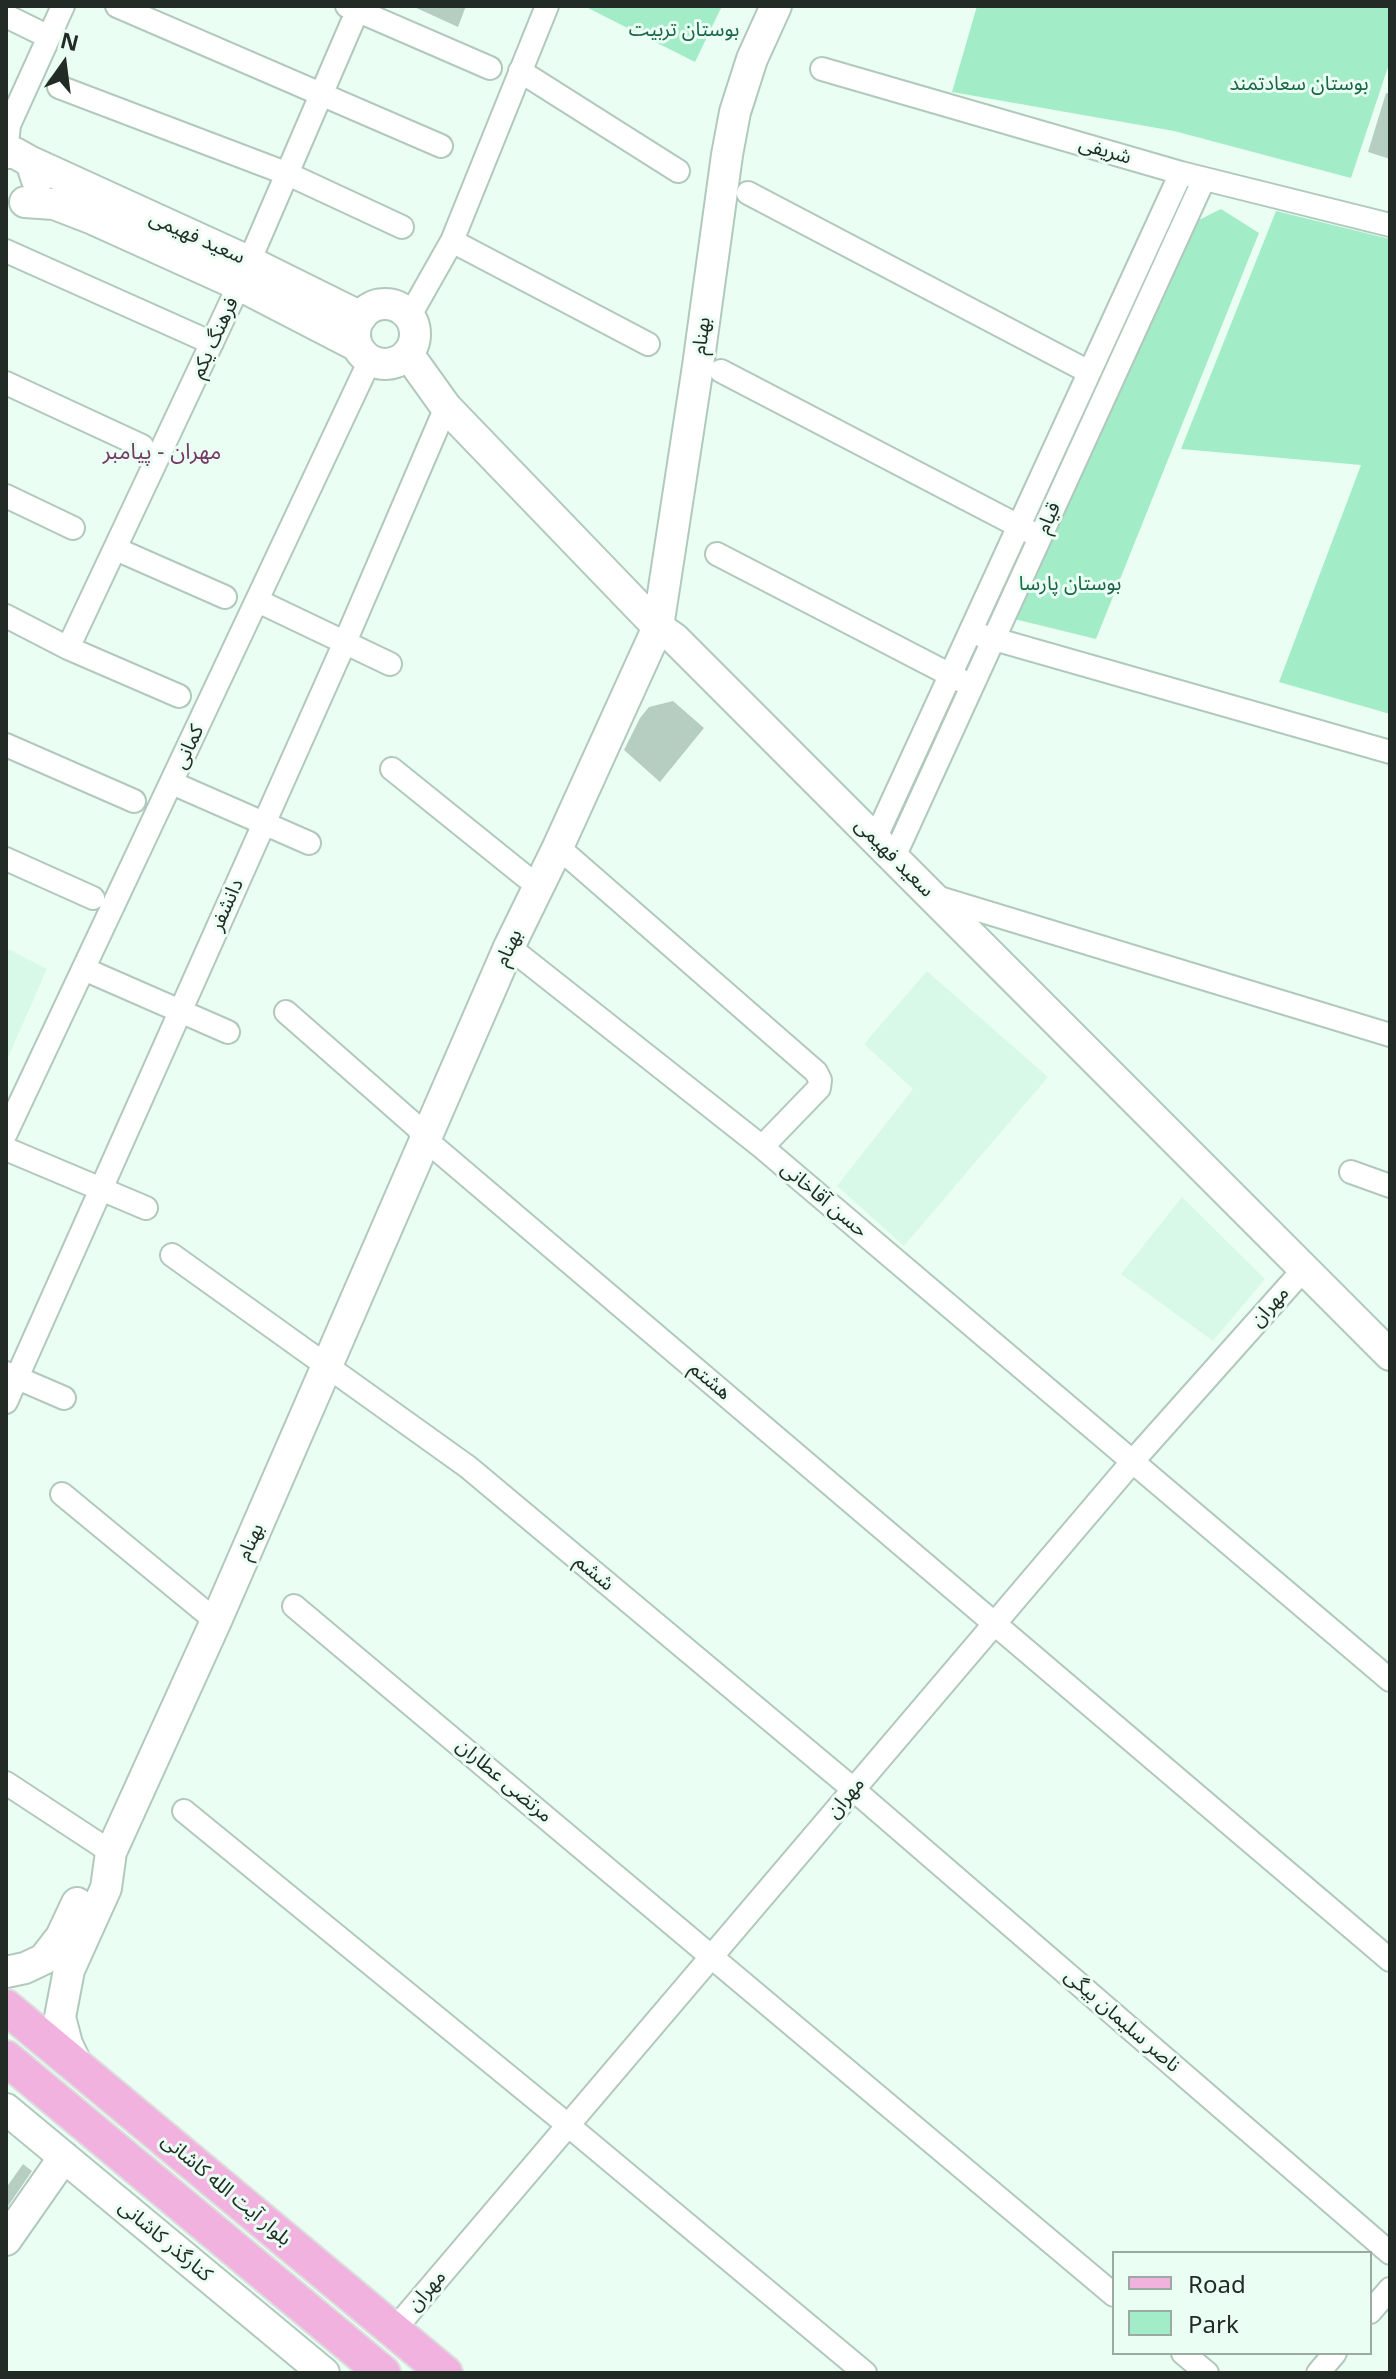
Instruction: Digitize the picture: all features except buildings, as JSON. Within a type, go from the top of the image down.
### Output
[{"type":"main road","name":"بهنام","points":[[77,2065],[67,2044],[60,2017],[56,1964],[106,1888],[111,1852],[327,1367],[421,1133],[558,847],[658,627],[735,112],[752,59],[776,6]]},
{"type":"main road","name":"سعید فهیمی","points":[[12,143],[363,341]]},
{"type":"main road","points":[[12,143],[37,179],[32,196],[15,204]]},
{"type":"main road","name":"سعید فهیمی","points":[[15,204],[54,204],[244,273]]},
{"type":"main road","points":[[384,305],[402,310],[409,317],[415,335],[408,354],[390,364],[363,341],[367,311],[384,305]]},
{"type":"main road","name":"سعید فهیمی","points":[[408,354],[446,407],[658,627],[675,639],[1390,1355]]},
{"type":"main road","points":[[6,1972],[56,1964]]},
{"type":"main road","name":"بلوار آیت الله کاشانی","points":[[6,2007],[445,2373]]},
{"type":"main road","name":"بلوار آیت الله کاشانی","points":[[6,2058],[383,2373]]},
{"type":"main road","name":"کنارگذر کاشانی","points":[[6,2109],[324,2373]]},
{"type":"main road","points":[[6,2240],[64,2157]]},
{"type":"street","points":[[12,143],[63,6]]},
{"type":"street","points":[[117,6],[441,146]]},
{"type":"street","points":[[409,317],[452,241],[547,6]]},
{"type":"street","points":[[350,15],[490,68]]},
{"type":"street","name":"فرهنگ یکم","points":[[68,648],[244,273],[322,96],[350,15]]},
{"type":"street","points":[[6,16],[49,37]]},
{"type":"street","name":"شریفی","points":[[822,69],[1181,173],[1390,225]]},
{"type":"street","points":[[520,71],[678,171]]},
{"type":"street","points":[[59,87],[288,174],[402,227]]},
{"type":"street","name":"قیام","points":[[884,848],[951,676],[1181,173]]},
{"type":"street","name":"قیام","points":[[884,848],[973,685],[1204,179]]},
{"type":"street","points":[[748,193],[1089,372]]},
{"type":"street","points":[[452,241],[648,344]]},
{"type":"street","points":[[6,251],[212,343]]},
{"type":"street","name":"کمانی","points":[[6,1133],[258,601],[363,341]]},
{"type":"street","points":[[721,371],[1040,537]]},
{"type":"street","points":[[6,383],[142,446]]},
{"type":"street","name":"دانشفر","points":[[6,1402],[11,1376],[101,1189],[345,642],[446,407]]},
{"type":"street","points":[[6,496],[73,528]]},
{"type":"street","points":[[116,549],[225,597]]},
{"type":"street","points":[[717,554],[973,685]]},
{"type":"street","points":[[258,601],[390,664]]},
{"type":"street","points":[[6,616],[68,648],[179,696]]},
{"type":"street","points":[[971,633],[1390,752]]},
{"type":"street","points":[[6,745],[134,801]]},
{"type":"street","points":[[392,769],[526,877],[540,884]]},
{"type":"street","points":[[172,783],[309,843]]},
{"type":"street","points":[[558,847],[816,1072],[820,1080],[819,1088],[762,1147]]},
{"type":"street","points":[[6,859],[93,898]]},
{"type":"street","points":[[933,896],[1294,1003],[1390,1035]]},
{"type":"street","name":"حسن آقاخانی","points":[[509,947],[762,1147],[1390,1680]]},
{"type":"street","points":[[84,969],[228,1032]]},
{"type":"street","name":"هشتم","points":[[286,1012],[421,1133],[1390,1960]]},
{"type":"street","points":[[6,1149],[146,1208]]},
{"type":"street","points":[[1351,1172],[1390,1186]]},
{"type":"street","name":"ششم","points":[[172,1255],[468,1467],[853,1789]]},
{"type":"street","name":"مهران","points":[[394,2330],[1132,1462],[1304,1269]]},
{"type":"street","points":[[11,1376],[64,1398]]},
{"type":"street","points":[[62,1494],[216,1621]]},
{"type":"street","name":"مرتضی عطاران","points":[[294,1606],[1112,2293]]},
{"type":"street","points":[[6,1783],[111,1852]]},
{"type":"street","name":"ناصر سلیمان بیگی","points":[[853,1789],[1390,2253]]},
{"type":"street","points":[[184,1811],[865,2373]]},
{"type":"street","points":[[1372,2310],[1390,2289]]},
{"type":"street","points":[[1185,2355],[1207,2373]]},
{"type":"street","points":[[1318,2373],[1333,2355]]},
{"type":"shaded area","points":[[6,948],[47,969],[6,1062]]},
{"type":"shaded area","points":[[927,971],[1048,1077],[904,1246],[837,1186],[913,1089],[864,1044]]},
{"type":"shaded area","points":[[1182,1197],[1265,1279],[1213,1341],[1121,1274]]},
{"type":"green space","name":"بوستان تربیت","points":[[584,6],[722,6],[695,62]]},
{"type":"green space","name":"بوستان سعادتمند","points":[[977,6],[1390,6],[1390,61],[1351,178],[1174,131],[952,92]]},
{"type":"green space","name":"بوستان پارسا","points":[[1221,209],[1259,233],[1096,639],[1006,617],[1183,228]]},
{"type":"green space","points":[[1276,211],[1390,239],[1390,714],[1279,682],[1361,465],[1181,449]]},
{"type":"district","name":"مهران - پیامبر","points":[[162,453]]}]
